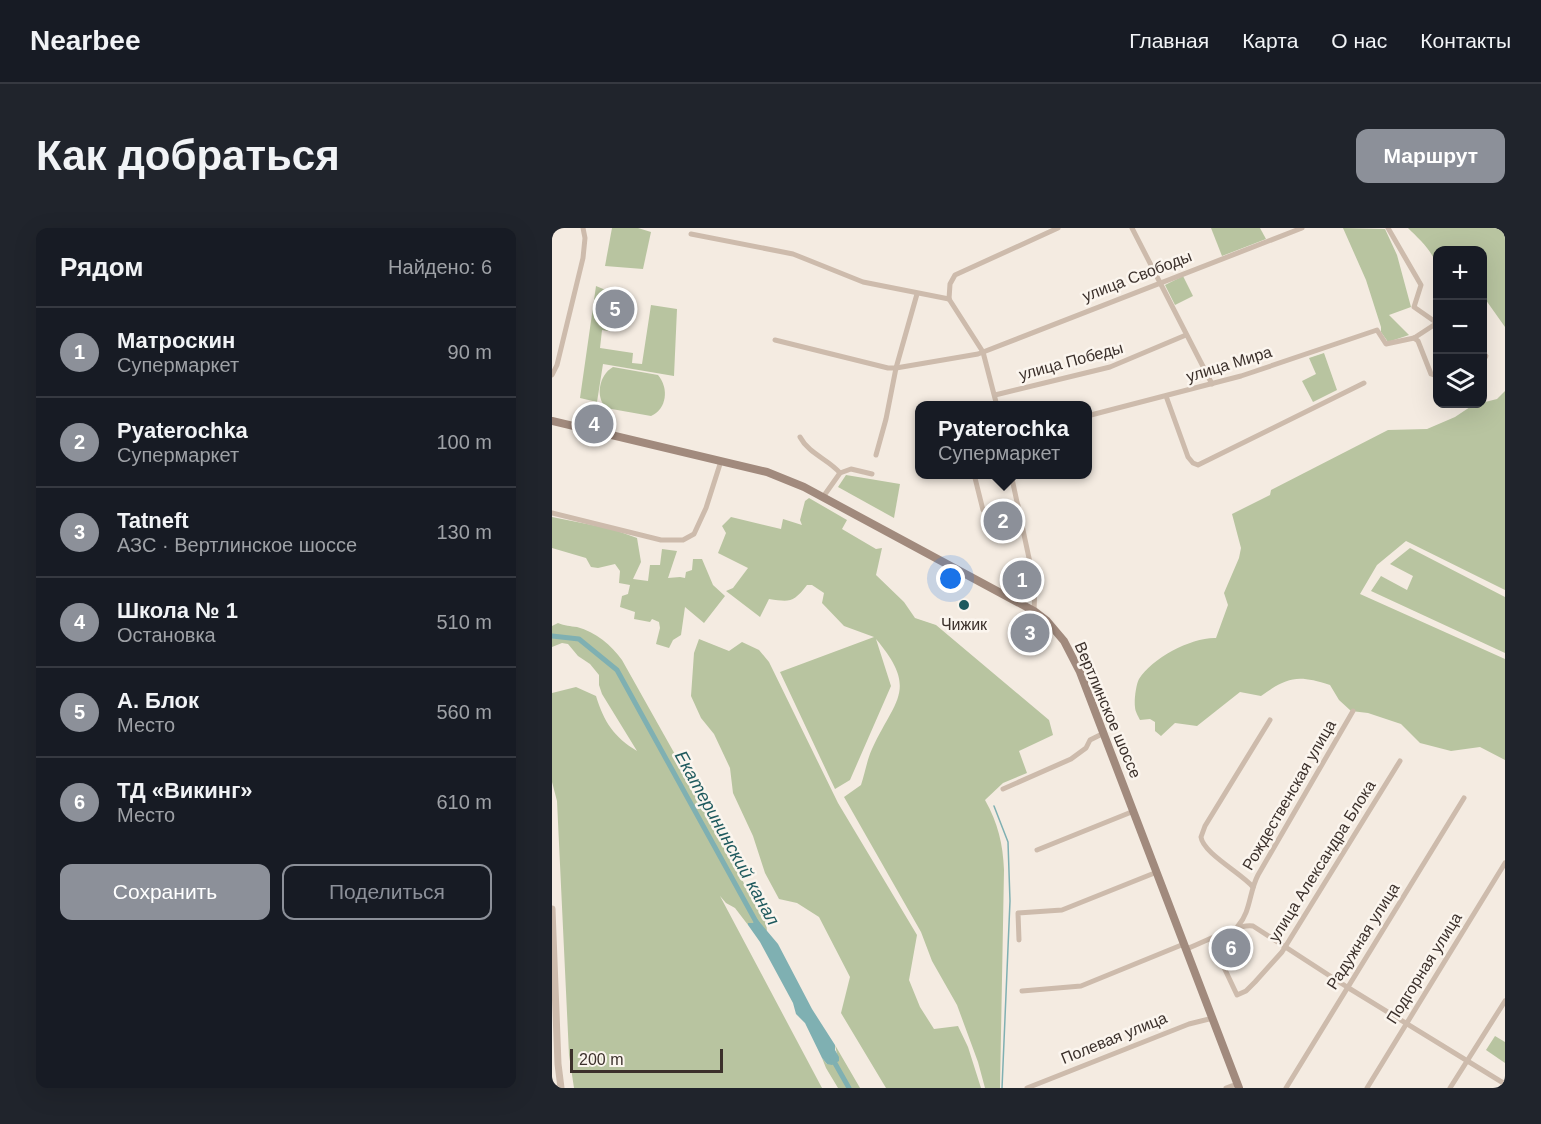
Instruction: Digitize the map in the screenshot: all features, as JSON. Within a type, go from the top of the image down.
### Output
[{"type":"main road","name":"Вертлинское шоссе","points":[[552,421],[782,477],[1034,612],[1052,626],[1068,648],[1080,672],[1238,1086]]},
{"type":"street","points":[[552,373],[557,366],[583,258],[585,244],[583,228]]},
{"type":"street","points":[[949,299],[950,284],[955,275],[1058,228]]},
{"type":"street","points":[[1132,228],[1212,384]]},
{"type":"street","name":"улица Свободы","points":[[896,368],[983,352],[1302,228]]},
{"type":"street","points":[[1388,228],[1421,285],[1414,307],[1433,320]]},
{"type":"street","points":[[691,234],[802,256],[862,282],[949,299],[983,352],[996,401]]},
{"type":"street","points":[[876,454],[886,419],[896,368],[917,294]]},
{"type":"street","points":[[1433,326],[1414,338],[1418,341],[1433,375]]},
{"type":"street","name":"улица Мира","points":[[1092,415],[1212,384],[1377,330],[1386,344],[1414,338]]},
{"type":"street","name":"улица Победы","points":[[995,395],[1110,367],[1186,335]]},
{"type":"street","points":[[776,340],[888,368],[896,368]]},
{"type":"street","points":[[1166,396],[1188,457],[1198,465],[1364,383]]},
{"type":"street","points":[[800,437],[810,450],[831,463],[840,473]]},
{"type":"street","points":[[552,513],[661,540],[683,540],[694,534],[721,461]]},
{"type":"street","points":[[823,497],[840,473],[845,470],[851,469],[872,474]]},
{"type":"street","points":[[975,479],[983,510],[1018,505]]},
{"type":"street","points":[[1012,479],[1035,586],[1034,612]]},
{"type":"street","name":"Рождественская улица","points":[[1238,926],[1248,909],[1258,875],[1353,711]]},
{"type":"street","points":[[1253,887],[1243,876],[1205,848],[1201,837],[1205,826],[1270,720]]},
{"type":"street","points":[[1002,789],[1071,759],[1086,748],[1090,740],[1104,733]]},
{"type":"street","name":"улица Александра Блока","points":[[1211,940],[1237,995],[1246,991],[1284,947],[1400,761]]},
{"type":"street","name":"Радужная улица","points":[[1286,1088],[1464,798]]},
{"type":"street","points":[[1037,850],[1134,811]]},
{"type":"street","name":"Подгорная улица","points":[[1367,1088],[1505,863]]},
{"type":"street","points":[[1018,940],[1018,913],[1062,910],[1157,872]]},
{"type":"street","points":[[552,909],[561,1088]]},
{"type":"street","points":[[1022,991],[1081,986],[1185,947],[1211,940],[1238,926],[1253,926],[1505,1084]]},
{"type":"street","points":[[1450,1088],[1505,1000]]},
{"type":"street","name":"Полевая улица","points":[[1027,1088],[1189,1024],[1212,1018]]},
{"type":"street","points":[[1226,1088],[1238,1086]]},
{"type":"green space","points":[[612,228],[638,228],[651,232],[643,269],[605,266]]},
{"type":"green space","points":[[1211,228],[1260,228],[1266,239],[1222,256]]},
{"type":"green space","points":[[1343,228],[1385,229],[1397,255],[1411,307],[1389,315],[1409,335],[1388,342],[1381,332],[1366,280]]},
{"type":"green space","points":[[1408,228],[1505,228],[1505,327],[1487,302],[1487,246],[1433,246],[1433,258]]},
{"type":"green space","points":[[1183,276],[1193,296],[1175,305],[1165,285]]},
{"type":"green space","points":[[596,286],[613,293],[608,331],[602,330],[600,348],[633,353],[632,363],[642,364],[651,305],[677,309],[674,376],[603,364],[597,402],[580,398]]},
{"type":"green space","points":[[1324,353],[1337,390],[1313,402],[1302,381],[1316,374],[1309,358]]},
{"type":"green space","points":[[613,367],[658,375],[664,386],[665,398],[656,413],[651,416],[606,408],[600,398],[600,386],[604,375]]},
{"type":"green space","points":[[1505,391],[1505,590],[1406,541],[1377,565],[1360,594],[1505,659],[1505,760],[1480,747],[1451,751],[1420,743],[1401,724],[1368,713],[1351,711],[1339,700],[1330,685],[1301,679],[1279,684],[1261,696],[1240,692],[1197,726],[1175,723],[1161,736],[1155,731],[1155,722],[1150,719],[1140,720],[1135,709],[1135,697],[1138,681],[1145,671],[1173,650],[1196,641],[1216,638],[1228,605],[1224,593],[1241,548],[1232,514],[1270,495],[1271,490],[1388,430],[1427,429],[1455,417],[1468,408],[1487,408],[1487,402],[1497,399]]},
{"type":"green space","points":[[846,475],[900,484],[894,518],[838,487]]},
{"type":"green space","points":[[809,498],[847,520],[842,529],[876,549],[882,548],[876,575],[904,602],[915,618],[936,625],[1049,720],[1053,735],[1019,751],[1027,773],[1003,783],[985,800],[999,834],[1004,870],[1000,1088],[985,1088],[957,1005],[932,961],[921,932],[844,797],[861,785],[872,749],[899,694],[900,683],[897,671],[889,656],[876,639],[891,686],[850,780],[835,789],[780,672],[874,637],[844,626],[822,603],[824,593],[812,585],[807,585],[791,600],[769,599],[760,617],[726,591],[733,588],[748,568],[718,553],[726,533],[722,526],[731,517],[781,529],[783,519],[802,525],[800,520],[805,501]]},
{"type":"green space","points":[[552,517],[612,529],[637,538],[641,562],[633,579],[648,581],[650,565],[660,565],[662,549],[677,551],[668,578],[685,578],[686,572],[692,570],[693,559],[702,559],[713,585],[725,596],[704,623],[685,607],[681,635],[673,640],[669,648],[656,644],[660,628],[659,622],[652,619],[650,622],[634,619],[635,612],[620,607],[622,596],[628,594],[630,585],[619,583],[620,571],[615,564],[598,568],[591,567],[586,558],[552,548]]},
{"type":"green space","points":[[1410,548],[1505,597],[1505,653],[1371,591],[1381,576],[1407,590],[1413,576],[1390,564]]},
{"type":"green space","points":[[558,623],[584,629],[597,636],[608,644],[622,660],[766,922],[767,931],[753,923],[748,923],[748,925],[735,908],[720,896],[822,1088],[574,1088],[569,1055],[557,801],[552,782],[552,693],[576,687],[596,696],[611,728],[637,751],[602,694],[599,675],[568,644],[562,643],[552,647],[552,626]]},
{"type":"green space","points":[[699,639],[729,651],[742,642],[759,650],[769,662],[838,803],[917,935],[909,980],[920,1007],[934,1029],[958,1026],[968,1047],[981,1088],[886,1088],[841,1013],[850,977],[819,917],[797,903],[779,899],[765,873],[753,836],[733,793],[730,768],[714,734],[701,718],[691,696],[694,653]]},
{"type":"green space","points":[[1495,1036],[1505,1042],[1505,1063],[1486,1050]]},
{"type":"green space","points":[[835,1045],[860,1088],[838,1088],[826,1068],[822,1058],[827,1064],[837,1054]]},
{"type":"water","points":[[757,919],[778,944],[812,1009],[835,1045],[839,1061],[832,1065],[827,1064],[822,1058],[805,1023],[796,1014],[793,1003],[760,942],[748,925]]},
{"type":"waterway","name":"Екатерининский канал","points":[[552,636],[579,639],[617,670],[759,927]]},
{"type":"waterway","points":[[994,806],[1008,842],[1010,901],[1002,1088]]},
{"type":"waterway","name":"Екатерининский канал","points":[[832,1058],[849,1088]]},
{"type":"place","name":"А. Блок","points":[[615,309]]},
{"type":"place","name":"Школа № 1","points":[[594,424]]},
{"type":"place","name":"Pyaterochka","points":[[1003,521]]},
{"type":"place","name":"Матроскин","points":[[1022,580]]},
{"type":"place","name":"Чижик","points":[[964,605]]},
{"type":"place","name":"Tatneft","points":[[1030,633]]},
{"type":"place","name":"ТД «Викинг»","points":[[1231,948]]}]
